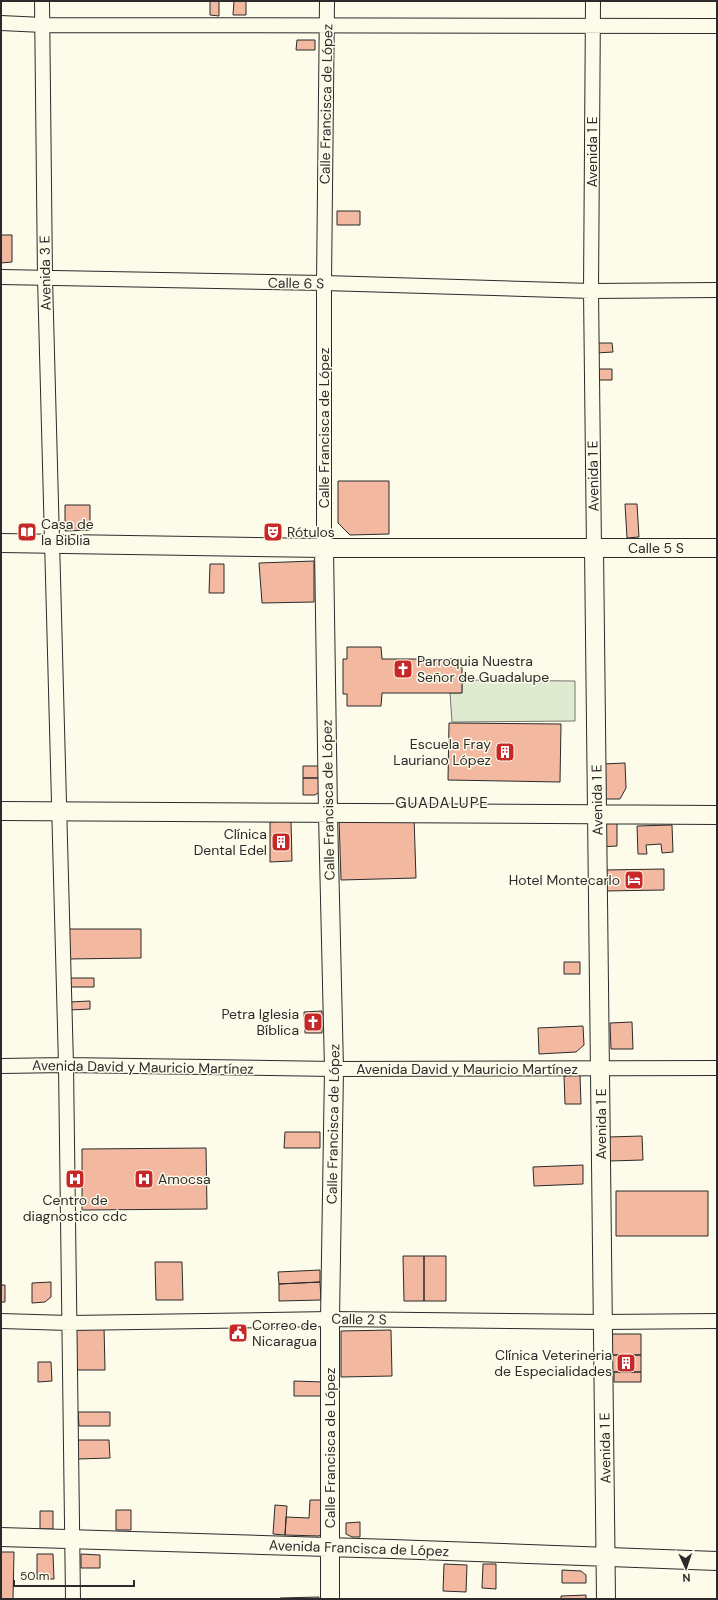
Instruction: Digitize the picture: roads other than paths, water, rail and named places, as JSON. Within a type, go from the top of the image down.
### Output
[{"type":"street","name":"Avenida 3 E","points":[[42,1],[45,278],[66,1065],[73,1599]]},
{"type":"street","name":"Calle Francisca de López","points":[[327,1],[324,283],[324,548],[334,1069],[330,1319],[330,1599]]},
{"type":"street","name":"Avenida 1 E","points":[[593,1],[591,291],[607,1557],[606,1599]]},
{"type":"street","points":[[1,23],[43,25],[717,26]]},
{"type":"street","name":"Calle 6 S","points":[[1,277],[324,283],[591,291],[717,290]]},
{"type":"street","name":"Calle 5 S","points":[[1,543],[324,548],[717,548]]},
{"type":"street","points":[[1,811],[717,815]]},
{"type":"street","name":"Avenida David y Mauricio Martínez","points":[[1,1066],[66,1065],[334,1069],[717,1068]]},
{"type":"street","name":"Calle 2 S","points":[[1,1321],[69,1323],[330,1319],[603,1322],[717,1320]]},
{"type":"street","name":"Avenida Francisca de López","points":[[1,1537],[717,1561]]},
{"type":"place","name":"Casa de la Biblia","points":[[27,532]]},
{"type":"place","name":"Rótulos","points":[[273,532]]},
{"type":"place","name":"Parroquia Nuestra Señor de Guadalupe","points":[[403,669]]},
{"type":"place","name":"Escuela Fray Lauriano López","points":[[505,752]]},
{"type":"place","name":"Clínica Dental Edel","points":[[281,842]]},
{"type":"place","name":"Hotel Montecarlo","points":[[634,880]]},
{"type":"place","name":"Petra Iglesia Bíblica","points":[[313,1022]]},
{"type":"place","name":"Centro de diagnostico cdc","points":[[75,1179]]},
{"type":"place","name":"Amocsa","points":[[144,1179]]},
{"type":"place","name":"Correo de Nicaragua","points":[[238,1333]]},
{"type":"place","name":"Clínica Veterineria de Especialidades","points":[[626,1363]]},
{"type":"district","name":"GUADALUPE","points":[[442,803]]}]
